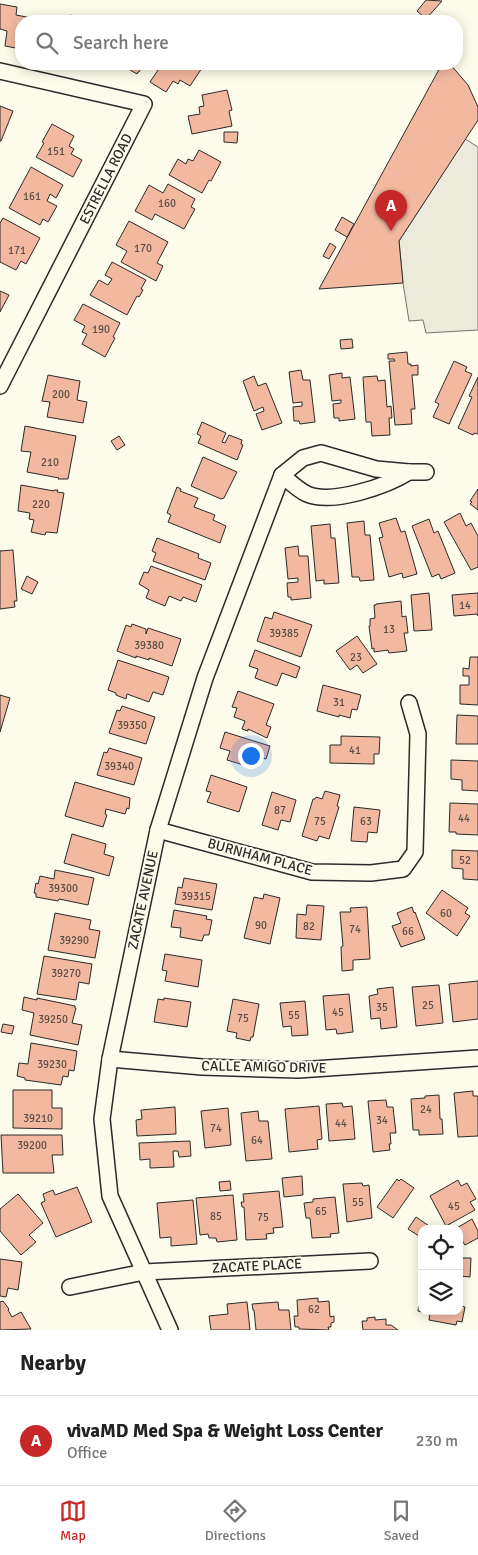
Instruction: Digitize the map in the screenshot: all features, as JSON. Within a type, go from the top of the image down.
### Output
[{"type":"street","name":"ESTRELLA ROAD","points":[[0,72],[144,104],[0,386]]},
{"type":"street","points":[[409,472],[398,479],[369,489],[346,495],[325,497],[307,494],[282,475],[303,458],[321,453],[376,469],[426,472]]},
{"type":"street","name":"ZACATE AVENUE","points":[[170,1330],[110,1196],[102,1119],[110,1059],[158,830],[206,678],[282,475]]},
{"type":"street","name":"BURNHAM PLACE","points":[[158,830],[312,872],[371,874],[403,869],[415,852],[418,734],[409,703]]},
{"type":"street","name":"CALLE AMIGO DRIVE","points":[[110,1059],[202,1067],[298,1070],[478,1058]]},
{"type":"street","name":"ZACATE PLACE","points":[[70,1287],[144,1272],[370,1261]]},
{"type":"shaded area","points":[[465,139],[478,147],[478,330],[426,333],[423,320],[409,321],[399,241]]},
{"type":"building","points":[[426,0],[442,1],[430,15],[422,15],[417,11]]},
{"type":"building","points":[[0,4],[17,7],[15,15],[15,48],[5,46],[7,31],[0,29]]},
{"type":"building","points":[[130,70],[140,70],[137,74]]},
{"type":"building","points":[[158,70],[201,70],[190,86],[180,80],[178,84],[173,81],[166,92],[150,82]]},
{"type":"building","points":[[439,70],[455,70],[468,85],[478,107],[478,120],[399,241],[403,283],[319,289]]},
{"type":"building","points":[[227,90],[232,110],[229,111],[232,126],[192,134],[188,116],[200,114],[199,107],[204,106],[202,95]]},
{"type":"building","points":[[0,106],[13,111],[1,141],[0,141]]},
{"type":"building","points":[[52,124],[74,136],[69,146],[74,149],[71,154],[82,160],[73,177],[36,157]]},
{"type":"building","points":[[224,132],[238,132],[237,143],[224,142]]},
{"type":"building","points":[[199,150],[221,162],[202,193],[169,175],[178,159],[186,164],[188,159],[193,161]]},
{"type":"building","points":[[31,167],[63,185],[56,198],[50,194],[47,201],[57,206],[48,222],[43,219],[40,225],[9,208]]},
{"type":"building","points":[[168,184],[195,199],[191,207],[195,209],[184,229],[155,214],[152,220],[135,211],[149,185],[163,193]]},
{"type":"building","points":[[342,217],[354,224],[347,237],[335,230]]},
{"type":"building","points":[[3,218],[40,238],[26,264],[21,261],[16,270],[0,262],[0,223]]},
{"type":"building","points":[[129,221],[168,242],[157,263],[163,266],[156,281],[121,262],[127,251],[116,245]]},
{"type":"building","points":[[330,243],[336,247],[329,259],[323,256]]},
{"type":"building","points":[[112,262],[146,280],[141,289],[143,290],[139,297],[137,296],[127,315],[90,295],[99,280],[108,285],[112,279],[105,275]]},
{"type":"building","points":[[0,291],[9,295],[0,312]]},
{"type":"building","points":[[83,304],[120,323],[105,357],[82,344],[87,334],[82,332],[85,326],[74,320]]},
{"type":"building","points":[[352,339],[353,348],[341,349],[340,340]]},
{"type":"building","points":[[407,352],[408,364],[411,364],[411,366],[418,365],[418,375],[412,375],[415,409],[411,409],[412,424],[395,425],[389,361],[395,361],[394,359],[388,359],[388,354]]},
{"type":"building","points":[[454,361],[467,367],[465,371],[472,374],[449,424],[433,417],[439,404],[435,402]]},
{"type":"building","points":[[301,370],[303,380],[310,380],[315,422],[300,424],[299,421],[294,421],[293,407],[302,406],[302,402],[293,403],[289,372]]},
{"type":"building","points":[[342,373],[342,378],[350,377],[355,419],[339,421],[339,418],[334,418],[333,404],[341,403],[341,400],[332,401],[329,375]]},
{"type":"building","points":[[48,375],[80,381],[77,400],[87,402],[83,423],[47,417],[50,402],[42,401]]},
{"type":"building","points":[[254,376],[258,386],[266,383],[282,423],[262,430],[256,414],[264,411],[263,407],[254,411],[243,381]]},
{"type":"building","points":[[377,376],[378,381],[385,380],[387,407],[391,406],[392,418],[389,418],[390,435],[372,436],[371,422],[366,422],[363,377]]},
{"type":"building","points":[[478,377],[478,434],[474,433],[473,435],[458,428],[472,397],[469,396]]},
{"type":"building","points":[[202,422],[226,433],[222,442],[225,443],[229,435],[242,440],[241,444],[243,445],[237,460],[198,443],[201,436],[197,434]]},
{"type":"building","points":[[25,426],[76,436],[68,479],[58,479],[27,472],[31,452],[21,451]]},
{"type":"building","points":[[119,436],[125,445],[117,450],[111,441]]},
{"type":"building","points":[[203,457],[237,472],[224,498],[221,499],[191,486]]},
{"type":"building","points":[[21,485],[54,491],[58,490],[57,492],[64,493],[57,533],[46,532],[45,535],[31,532],[34,520],[29,519],[30,513],[18,511]]},
{"type":"building","points":[[177,487],[181,489],[180,491],[198,498],[194,507],[215,515],[213,520],[226,526],[220,543],[168,522],[171,515],[167,513]]},
{"type":"building","points":[[478,489],[478,510],[470,504],[472,502],[470,501]]},
{"type":"building","points":[[460,513],[466,526],[471,523],[478,536],[478,567],[471,570],[444,522]]},
{"type":"building","points":[[396,518],[401,532],[405,531],[417,574],[403,578],[402,573],[389,577],[379,538],[383,537],[379,523]]},
{"type":"building","points":[[429,519],[434,533],[438,531],[455,573],[441,579],[439,574],[432,577],[412,526]]},
{"type":"building","points":[[364,521],[365,535],[370,535],[374,580],[360,581],[359,577],[352,577],[347,523]]},
{"type":"building","points":[[330,524],[331,538],[335,538],[339,583],[324,584],[324,580],[316,581],[311,526]]},
{"type":"building","points":[[157,538],[199,554],[198,558],[211,563],[205,580],[153,561],[156,553],[152,551]]},
{"type":"building","points":[[298,546],[299,556],[308,556],[311,598],[291,600],[291,597],[288,597],[287,583],[298,582],[298,578],[288,579],[285,548]]},
{"type":"building","points":[[13,550],[17,601],[14,601],[15,607],[0,609],[0,551]]},
{"type":"building","points":[[151,566],[202,585],[196,602],[183,597],[181,601],[169,596],[165,606],[146,598],[149,590],[139,584],[144,572],[148,573]]},
{"type":"building","points":[[27,576],[38,582],[32,594],[21,589]]},
{"type":"building","points":[[429,593],[432,630],[414,631],[411,595]]},
{"type":"building","points":[[478,593],[478,616],[477,614],[454,616],[452,595]]},
{"type":"building","points":[[401,601],[402,617],[406,616],[408,633],[404,633],[407,651],[389,653],[388,650],[374,652],[369,626],[370,619],[375,618],[374,605]]},
{"type":"building","points":[[274,612],[312,625],[301,657],[257,641],[265,617],[272,619]]},
{"type":"building","points":[[132,624],[146,629],[146,634],[148,628],[181,639],[172,666],[149,658],[149,660],[136,656],[136,658],[117,651],[126,625],[131,627]]},
{"type":"building","points":[[357,636],[377,664],[363,673],[357,665],[350,670],[336,651]]},
{"type":"building","points":[[255,650],[300,667],[296,678],[282,673],[277,686],[255,678],[258,669],[249,666]]},
{"type":"building","points":[[470,657],[478,657],[478,705],[460,704],[460,685],[469,685],[469,676],[463,676],[463,668],[469,669]]},
{"type":"building","points":[[118,660],[169,677],[163,695],[153,692],[149,702],[127,694],[126,699],[108,690]]},
{"type":"building","points":[[323,685],[361,695],[357,710],[352,709],[350,718],[317,711]]},
{"type":"building","points":[[238,691],[274,704],[266,725],[271,727],[267,738],[248,729],[248,731],[242,729],[245,721],[234,717],[237,708],[232,707]]},
{"type":"building","points":[[0,695],[10,698],[0,732]]},
{"type":"building","points":[[122,706],[155,717],[146,744],[109,733],[117,710],[120,711]]},
{"type":"building","points":[[457,715],[478,716],[478,744],[456,744]]},
{"type":"building","points":[[225,732],[270,746],[266,759],[253,756],[250,767],[227,760],[230,751],[220,748]]},
{"type":"building","points":[[341,736],[380,737],[379,754],[374,754],[374,764],[330,763],[330,745],[341,745]]},
{"type":"building","points":[[109,748],[142,758],[134,785],[97,775],[104,752],[107,753]]},
{"type":"building","points":[[451,760],[478,761],[478,791],[462,790],[462,780],[451,779]]},
{"type":"building","points":[[211,775],[247,787],[239,812],[207,802],[211,792],[206,791]]},
{"type":"building","points":[[75,782],[130,798],[129,809],[127,808],[125,814],[106,809],[105,814],[107,815],[103,827],[65,816]]},
{"type":"building","points":[[325,791],[340,795],[337,806],[339,807],[329,839],[319,836],[317,841],[302,836],[313,799],[316,797],[322,799]]},
{"type":"building","points":[[272,792],[296,800],[290,822],[281,820],[278,830],[262,825]]},
{"type":"building","points":[[450,803],[478,804],[478,835],[449,832]]},
{"type":"building","points":[[354,807],[380,810],[377,833],[368,832],[367,842],[351,841]]},
{"type":"building","points":[[72,834],[106,844],[104,854],[114,857],[109,876],[64,863]]},
{"type":"building","points":[[452,850],[478,851],[478,880],[463,879],[463,869],[452,868]]},
{"type":"building","points":[[55,870],[94,878],[88,905],[59,899],[58,901],[36,897],[36,893],[34,893],[40,876],[54,879]]},
{"type":"building","points":[[184,878],[217,884],[212,910],[175,904],[178,887],[182,888]]},
{"type":"building","points":[[442,890],[468,908],[465,913],[470,916],[457,936],[426,913]]},
{"type":"building","points":[[264,894],[280,898],[270,944],[244,938],[254,897],[263,899]]},
{"type":"building","points":[[307,905],[324,906],[321,940],[296,938],[297,914],[306,915]]},
{"type":"building","points":[[367,907],[370,959],[353,960],[353,970],[342,971],[341,947],[343,946],[340,912],[351,912],[350,908]]},
{"type":"building","points":[[412,907],[425,939],[401,947],[392,926],[401,923],[397,913]]},
{"type":"building","points":[[174,910],[207,916],[206,919],[212,920],[209,935],[204,935],[202,941],[180,937],[181,928],[171,927]]},
{"type":"building","points":[[55,913],[91,920],[89,929],[100,931],[95,958],[48,950]]},
{"type":"building","points":[[165,954],[202,960],[198,987],[165,981],[167,971],[162,970]]},
{"type":"building","points":[[44,956],[92,964],[89,984],[79,982],[76,1000],[37,994]]},
{"type":"building","points":[[478,981],[478,1019],[453,1022],[449,984]]},
{"type":"building","points":[[439,985],[443,1023],[416,1026],[412,987]]},
{"type":"building","points":[[393,987],[397,1027],[381,1029],[380,1018],[371,1019],[369,996],[378,994],[377,989]]},
{"type":"building","points":[[349,994],[353,1032],[337,1034],[336,1029],[326,1030],[323,996]]},
{"type":"building","points":[[24,997],[75,1006],[72,1023],[82,1025],[78,1045],[30,1035],[34,1013],[22,1010]]},
{"type":"building","points":[[164,998],[191,1002],[187,1027],[154,1022],[158,999],[164,1000]]},
{"type":"building","points":[[233,999],[259,1004],[253,1037],[251,1037],[250,1041],[236,1038],[237,1033],[227,1031]]},
{"type":"building","points":[[305,1001],[308,1035],[292,1036],[291,1026],[283,1027],[280,1003]]},
{"type":"building","points":[[3,1024],[14,1026],[12,1034],[1,1032]]},
{"type":"building","points":[[31,1043],[77,1051],[74,1071],[69,1070],[68,1077],[63,1076],[61,1085],[25,1080],[25,1078],[17,1076],[19,1063],[28,1064]]},
{"type":"building","points":[[13,1090],[52,1090],[52,1108],[62,1108],[62,1129],[13,1128]]},
{"type":"building","points":[[473,1091],[473,1096],[478,1096],[478,1136],[458,1137],[454,1093]]},
{"type":"building","points":[[439,1095],[443,1134],[419,1135],[419,1130],[413,1130],[411,1099]]},
{"type":"building","points":[[386,1100],[387,1107],[393,1107],[396,1133],[390,1133],[390,1150],[373,1152],[368,1101]]},
{"type":"building","points":[[342,1103],[343,1107],[352,1106],[355,1139],[329,1141],[326,1104]]},
{"type":"building","points":[[319,1106],[322,1139],[317,1140],[318,1149],[289,1152],[285,1109]]},
{"type":"building","points":[[175,1107],[176,1134],[137,1136],[136,1120],[142,1119],[141,1110]]},
{"type":"building","points":[[228,1108],[231,1145],[205,1148],[201,1111]]},
{"type":"building","points":[[258,1111],[259,1121],[268,1121],[272,1159],[246,1161],[241,1113]]},
{"type":"building","points":[[1,1135],[62,1135],[63,1155],[52,1155],[54,1173],[3,1173]]},
{"type":"building","points":[[190,1141],[191,1156],[179,1157],[178,1151],[173,1151],[174,1167],[150,1168],[150,1159],[140,1160],[139,1143]]},
{"type":"building","points":[[302,1176],[303,1195],[284,1197],[282,1178]]},
{"type":"building","points":[[397,1179],[399,1181],[401,1179],[414,1188],[393,1218],[377,1207]]},
{"type":"building","points":[[458,1180],[461,1186],[467,1183],[476,1199],[470,1202],[475,1210],[445,1225],[430,1196]]},
{"type":"building","points":[[230,1181],[231,1190],[220,1191],[219,1182]]},
{"type":"building","points":[[362,1183],[363,1186],[369,1185],[372,1218],[347,1222],[343,1184]]},
{"type":"building","points":[[77,1187],[92,1222],[56,1237],[41,1203],[45,1201],[43,1194],[53,1190],[55,1195]]},
{"type":"building","points":[[279,1191],[283,1227],[273,1228],[274,1233],[266,1234],[267,1239],[246,1240],[244,1207],[242,1207],[241,1202],[244,1202],[243,1194]]},
{"type":"building","points":[[18,1194],[43,1223],[29,1235],[36,1242],[21,1255],[0,1231],[0,1209]]},
{"type":"building","points":[[233,1195],[237,1240],[217,1242],[216,1238],[209,1238],[208,1234],[200,1235],[196,1198]]},
{"type":"building","points":[[335,1197],[339,1233],[330,1234],[331,1237],[312,1238],[310,1218],[306,1218],[304,1203],[313,1202],[313,1199]]},
{"type":"building","points":[[193,1200],[197,1244],[171,1246],[171,1237],[160,1238],[157,1203]]},
{"type":"building","points":[[416,1217],[428,1225],[418,1225],[418,1235],[408,1229]]},
{"type":"building","points":[[472,1219],[478,1231],[478,1238],[465,1245],[463,1242],[462,1225]]},
{"type":"building","points":[[463,1258],[471,1258],[470,1277],[463,1276]]},
{"type":"building","points":[[0,1259],[22,1262],[18,1290],[8,1288],[6,1297],[0,1296]]},
{"type":"building","points":[[318,1298],[318,1302],[329,1301],[330,1317],[334,1316],[334,1322],[331,1323],[331,1327],[328,1327],[329,1330],[299,1329],[299,1327],[295,1327],[294,1316],[298,1316],[297,1300]]},
{"type":"building","points":[[3,1301],[12,1317],[21,1312],[31,1329],[0,1330],[0,1302]]},
{"type":"building","points":[[247,1302],[250,1330],[211,1330],[209,1316],[228,1314],[227,1304]]},
{"type":"building","points":[[278,1302],[279,1310],[289,1310],[291,1330],[256,1330],[252,1304]]},
{"type":"building","points":[[463,1306],[465,1307],[462,1322],[457,1321],[456,1325],[429,1320],[430,1315],[463,1315]]},
{"type":"building","points":[[375,1317],[375,1320],[386,1319],[386,1325],[391,1325],[398,1330],[363,1330],[362,1321]]},
{"type":"place","name":"vivaMD Med Spa & Weight Loss Center","points":[[391,231]]}]
